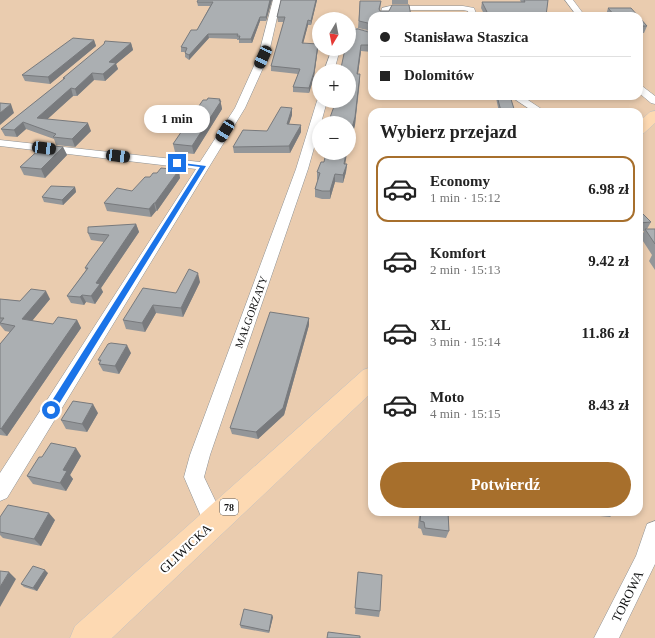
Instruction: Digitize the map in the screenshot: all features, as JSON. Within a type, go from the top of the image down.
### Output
[{"type":"main road","points":[[643,126],[655,115]]},
{"type":"main road","name":"GLIWICKA","points":[[87,638],[368,381]]},
{"type":"street","points":[[0,491],[240,108],[263,57],[277,0]]},
{"type":"street","points":[[569,0],[577,12]]},
{"type":"street","points":[[385,12],[385,10],[390,8],[464,8],[471,10],[472,12]]},
{"type":"street","points":[[356,31],[368,34]]},
{"type":"street","points":[[643,91],[655,101]]},
{"type":"street","points":[[522,100],[534,108]]},
{"type":"street","name":"MAŁGORZATY","points":[[214,521],[194,477],[200,455],[302,169],[320,108]]},
{"type":"street","points":[[0,143],[204,166]]},
{"type":"street","name":"TOROWA","points":[[606,638],[650,564],[655,532]]},
{"type":"shaded area","points":[[0,0],[655,0],[655,638],[0,638]]},
{"type":"building","points":[[198,0],[270,0],[266,17],[260,17],[251,39],[239,39],[240,36],[237,36],[238,34],[208,34],[189,55],[185,53],[187,48],[181,47],[191,30],[197,30],[213,2],[197,2]]},
{"type":"building","points":[[281,0],[316,0],[311,21],[308,20],[302,43],[312,44],[312,56],[316,56],[315,64],[312,64],[312,78],[309,88],[293,87],[300,69],[271,66],[285,17],[277,17]]},
{"type":"building","points":[[524,0],[548,0],[546,12],[487,12],[482,2],[525,2]]},
{"type":"building","points":[[360,1],[381,1],[380,11],[389,11],[392,5],[409,5],[410,12],[368,12],[368,23],[359,21]]},
{"type":"building","points":[[608,8],[631,8],[634,12],[612,12]]},
{"type":"building","points":[[356,29],[368,32],[368,45],[361,45],[357,74],[360,74],[355,116],[331,116],[333,108],[356,108],[356,64],[342,64],[344,56],[356,56]]},
{"type":"building","points":[[73,38],[94,40],[48,77],[22,75]]},
{"type":"building","points":[[105,41],[131,43],[109,62],[116,63],[103,74],[92,73],[75,89],[71,88],[37,118],[88,123],[72,139],[53,137],[56,134],[23,122],[14,130],[1,129],[65,78],[63,78],[104,44]]},
{"type":"building","points":[[208,98],[220,99],[219,101],[221,101],[192,146],[173,144],[203,100],[207,100]]},
{"type":"building","points":[[498,100],[511,100],[514,108],[500,108]]},
{"type":"building","points":[[0,103],[11,104],[0,113]]},
{"type":"building","points":[[281,107],[292,108],[287,124],[301,125],[289,146],[233,147],[243,130],[267,131]]},
{"type":"building","points":[[44,145],[63,147],[41,169],[20,167]]},
{"type":"building","points":[[324,160],[345,160],[344,164],[347,164],[343,175],[335,174],[330,191],[315,189],[320,173],[317,172],[321,162],[324,162]]},
{"type":"building","points":[[161,168],[179,170],[149,209],[104,203],[117,188],[132,191],[145,177],[150,177],[153,173],[157,173]]},
{"type":"building","points":[[51,186],[75,187],[62,200],[42,197]]},
{"type":"building","points":[[643,214],[651,222],[643,223]]},
{"type":"building","points":[[136,224],[96,283],[100,284],[91,296],[67,296],[88,268],[85,268],[109,235],[88,233],[88,227]]},
{"type":"building","points":[[645,229],[655,229],[655,244]]},
{"type":"building","points":[[189,269],[198,273],[181,308],[153,305],[142,323],[123,320],[143,288],[176,293]]},
{"type":"building","points":[[31,289],[46,291],[22,319],[53,324],[58,317],[77,320],[1,429],[0,344],[15,326],[0,323],[4,318],[0,318],[0,299],[20,301]]},
{"type":"building","points":[[270,312],[309,318],[283,408],[256,432],[230,428]]},
{"type":"building","points":[[108,344],[127,345],[115,366],[99,364],[101,360],[98,360]]},
{"type":"building","points":[[73,401],[93,404],[82,424],[61,420]]},
{"type":"building","points":[[51,443],[76,448],[63,470],[67,471],[60,483],[27,476],[39,457],[42,457]]},
{"type":"building","points":[[8,505],[49,513],[34,539],[0,532],[0,517]]},
{"type":"building","points":[[421,516],[448,516],[449,531],[425,528],[424,522],[420,521]]},
{"type":"building","points":[[33,566],[45,570],[33,588],[21,584]]},
{"type":"building","points":[[0,571],[9,572],[0,587]]},
{"type":"building","points":[[358,572],[382,575],[380,611],[355,608]]},
{"type":"building","points":[[244,609],[272,615],[269,631],[240,625]]},
{"type":"building","points":[[328,632],[360,636],[360,638],[327,638]]},
{"type":"route","points":[[51,410],[204,166],[177,163]]}]
